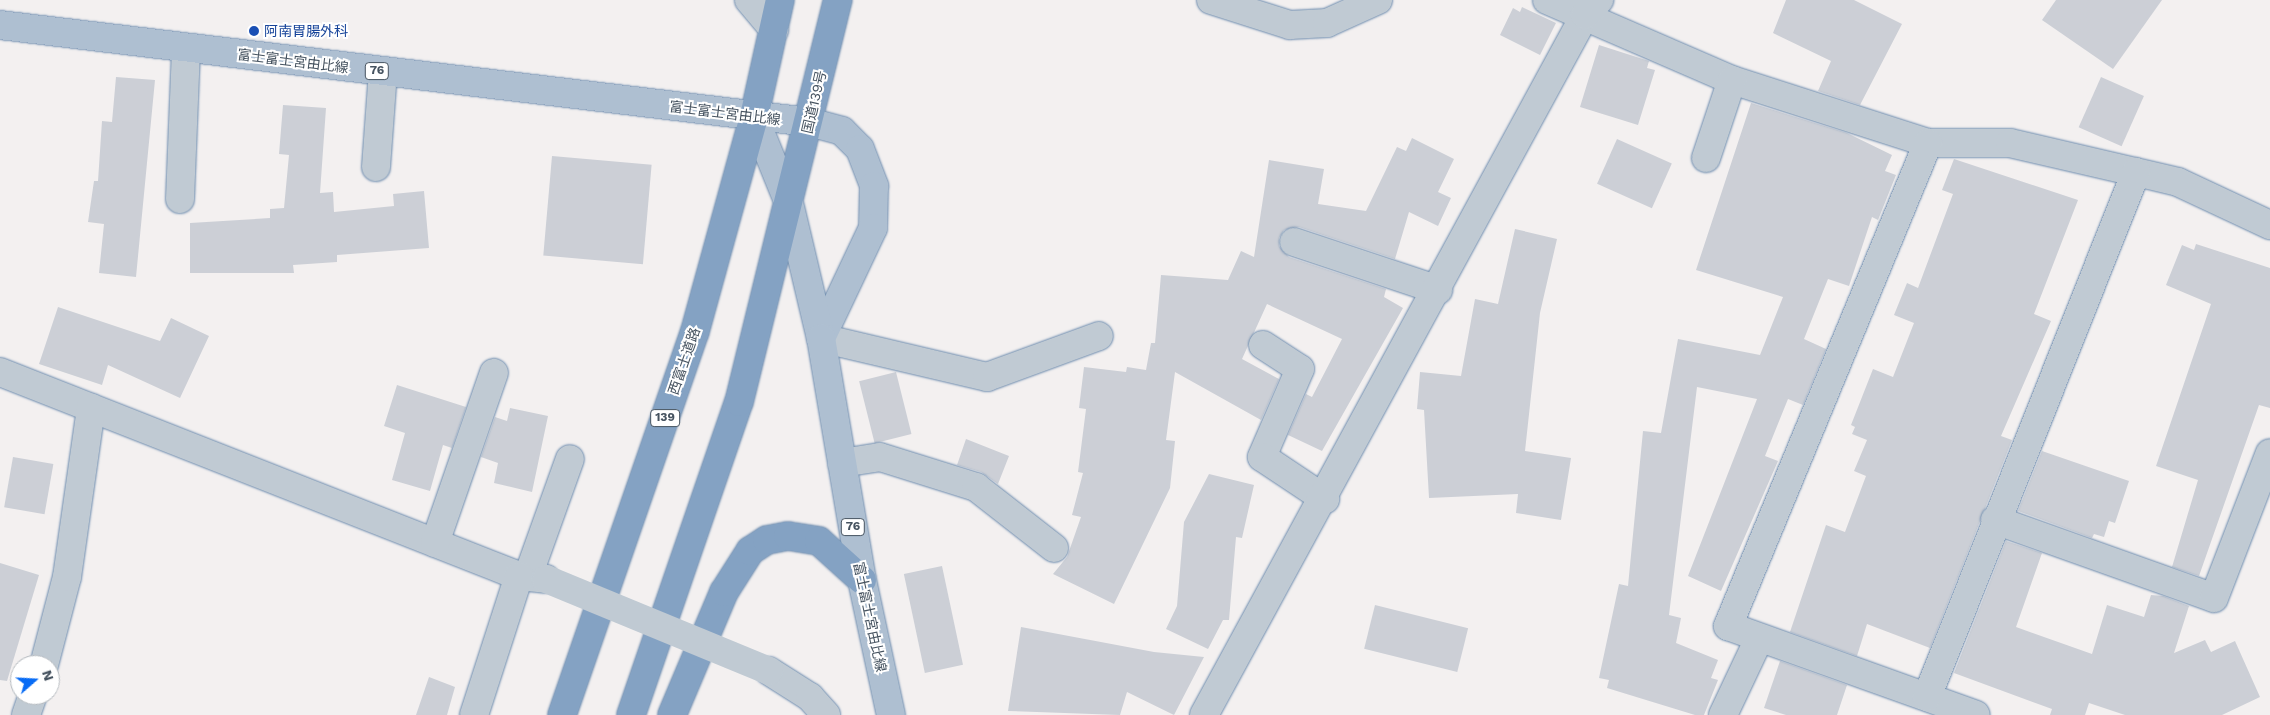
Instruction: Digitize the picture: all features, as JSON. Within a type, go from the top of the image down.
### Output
[{"type":"highway","name":"139","points":[[754,117],[780,0]]},
{"type":"highway","name":"国道139号","points":[[789,203],[838,0]]},
{"type":"highway","name":"西富士道路","points":[[562,715],[694,331],[754,117]]},
{"type":"highway","points":[[631,715],[739,402],[789,203]]},
{"type":"highway","points":[[672,715],[724,592],[750,551],[767,540],[788,536],[819,541],[862,580]]},
{"type":"main road","name":"富士富士宮由比線","points":[[0,25],[754,117],[809,122],[842,131],[860,149],[874,186],[873,228],[821,338],[862,580],[891,715]]},
{"type":"main road","points":[[754,117],[789,203],[821,338]]},
{"type":"street","points":[[749,0],[774,30]]},
{"type":"street","points":[[1211,0],[1290,25],[1327,24],[1365,3]]},
{"type":"street","points":[[1547,0],[1592,8],[1732,80],[1928,143],[2010,142],[2178,182],[2270,225]]},
{"type":"street","points":[[1204,715],[1325,499],[1592,8]]},
{"type":"street","points":[[180,200],[186,48]]},
{"type":"street","points":[[376,167],[382,71]]},
{"type":"street","points":[[1706,158],[1732,80]]},
{"type":"street","points":[[1928,143],[1728,626],[1758,639],[1976,715]]},
{"type":"street","points":[[1927,697],[2136,172]]},
{"type":"street","points":[[1294,242],[1438,290]]},
{"type":"street","points":[[821,338],[987,377],[1099,336]]},
{"type":"street","points":[[1263,345],[1300,369],[1262,457],[1325,499]]},
{"type":"street","points":[[0,372],[435,543],[531,577],[769,671],[810,697],[826,715]]},
{"type":"street","points":[[435,543],[494,373]]},
{"type":"street","points":[[47,655],[67,577],[91,408]]},
{"type":"street","points":[[1996,520],[2214,598],[2270,454]]},
{"type":"street","points":[[842,464],[880,457],[976,487],[1054,548]]},
{"type":"street","points":[[474,715],[531,577],[570,459]]},
{"type":"street","points":[[1723,715],[1758,639]]},
{"type":"building","points":[[1786,0],[1854,0],[1902,24],[1860,105],[1818,91],[1831,61],[1773,33]]},
{"type":"building","points":[[2056,0],[2162,0],[2113,69],[2042,20]]},
{"type":"building","points":[[1522,7],[1556,23],[1540,55],[1500,35],[1513,8],[1520,12]]},
{"type":"building","points":[[1599,45],[1649,61],[1647,68],[1655,70],[1638,125],[1580,107]]},
{"type":"building","points":[[116,77],[155,80],[136,277],[99,273],[104,224],[88,222],[94,181],[98,181],[102,121],[112,122]]},
{"type":"building","points":[[2101,77],[2144,96],[2122,146],[2079,127]]},
{"type":"building","points":[[1751,103],[1847,133],[1892,155],[1885,171],[1896,175],[1878,220],[1872,217],[1849,286],[1828,279],[1804,339],[1826,349],[1803,405],[1788,399],[1765,456],[1778,461],[1721,591],[1688,576],[1757,399],[1697,387],[1669,615],[1681,618],[1676,643],[1718,660],[1711,678],[1718,680],[1704,715],[1695,715],[1607,688],[1609,680],[1599,678],[1619,584],[1628,586],[1643,431],[1661,433],[1678,339],[1760,355],[1783,297],[1696,270]]},
{"type":"building","points":[[283,105],[326,108],[320,193],[333,192],[334,212],[394,206],[393,194],[424,191],[429,248],[337,255],[337,262],[293,265],[294,273],[190,273],[190,223],[270,218],[270,209],[284,208],[289,155],[279,154]]},
{"type":"building","points":[[1412,138],[1454,159],[1438,192],[1451,198],[1438,226],[1409,212],[1395,259],[1299,227],[1284,230],[1279,238],[1279,246],[1289,257],[1386,289],[1384,297],[1403,308],[1322,451],[1288,435],[1306,394],[1312,397],[1342,339],[1267,304],[1242,359],[1279,379],[1261,420],[1175,372],[1166,440],[1175,441],[1170,488],[1114,604],[1053,574],[1067,557],[1081,517],[1072,515],[1083,473],[1078,472],[1086,409],[1079,408],[1084,367],[1126,372],[1127,367],[1146,370],[1151,343],[1155,343],[1161,275],[1228,280],[1241,251],[1254,257],[1269,160],[1324,169],[1318,204],[1366,211],[1397,147],[1406,151]]},
{"type":"building","points":[[1617,139],[1672,163],[1652,208],[1597,184]]},
{"type":"building","points":[[552,156],[652,165],[643,264],[543,256]]},
{"type":"building","points":[[1954,159],[2078,200],[2034,314],[2051,321],[2001,436],[2012,440],[1930,648],[1867,624],[1857,656],[1790,632],[1826,525],[1845,532],[1866,476],[1854,471],[1867,440],[1852,434],[1855,427],[1851,425],[1873,369],[1893,377],[1914,323],[1894,315],[1907,283],[1918,288],[1953,194],[1942,190]]},
{"type":"building","points":[[1515,229],[1557,239],[1540,313],[1525,451],[1571,458],[1561,520],[1516,513],[1518,494],[1429,498],[1424,410],[1417,409],[1420,372],[1461,376],[1475,299],[1498,304]]},
{"type":"building","points":[[2196,244],[2270,268],[2270,408],[2259,405],[2199,576],[2172,567],[2198,480],[2156,466],[2211,304],[2166,285],[2182,245],[2194,250]]},
{"type":"building","points":[[58,307],[160,341],[171,318],[209,336],[180,398],[108,365],[102,385],[39,364]]},
{"type":"building","points":[[896,372],[911,434],[875,443],[859,381]]},
{"type":"building","points":[[397,385],[466,407],[452,448],[443,445],[430,491],[392,480],[405,433],[384,426]]},
{"type":"building","points":[[510,408],[548,416],[532,492],[494,483],[498,463],[481,457],[495,417],[507,421]]},
{"type":"building","points":[[966,439],[1009,456],[998,484],[981,472],[957,465]]},
{"type":"building","points":[[2042,451],[2129,481],[2115,523],[2109,521],[2104,537],[2094,534],[2092,538],[2018,511]]},
{"type":"building","points":[[13,457],[53,464],[45,514],[4,507]]},
{"type":"building","points":[[1209,474],[1254,485],[1242,538],[1236,537],[1229,620],[1223,620],[1208,649],[1166,629],[1177,606],[1184,522]]},
{"type":"building","points":[[2006,541],[2042,553],[2016,627],[2092,654],[2107,605],[2144,617],[2151,595],[2163,596],[2189,606],[2174,653],[2205,640],[2211,652],[2235,641],[2260,697],[2222,715],[2125,715],[2089,703],[2085,715],[2050,715],[2052,709],[1954,673]]},
{"type":"building","points":[[0,563],[39,575],[15,655],[10,655],[10,671],[7,681],[0,680]]},
{"type":"building","points":[[942,566],[963,665],[925,673],[904,574]]},
{"type":"building","points":[[1375,605],[1468,628],[1457,672],[1364,649]]},
{"type":"building","points":[[1021,627],[1154,652],[1204,657],[1174,715],[1127,692],[1120,715],[1008,711]]},
{"type":"building","points":[[1780,661],[1847,685],[1837,715],[1786,715],[1764,708]]},
{"type":"building","points":[[429,677],[455,687],[447,715],[416,715]]},
{"type":"place","name":"阿南胃腸外科","points":[[254,31]]}]
